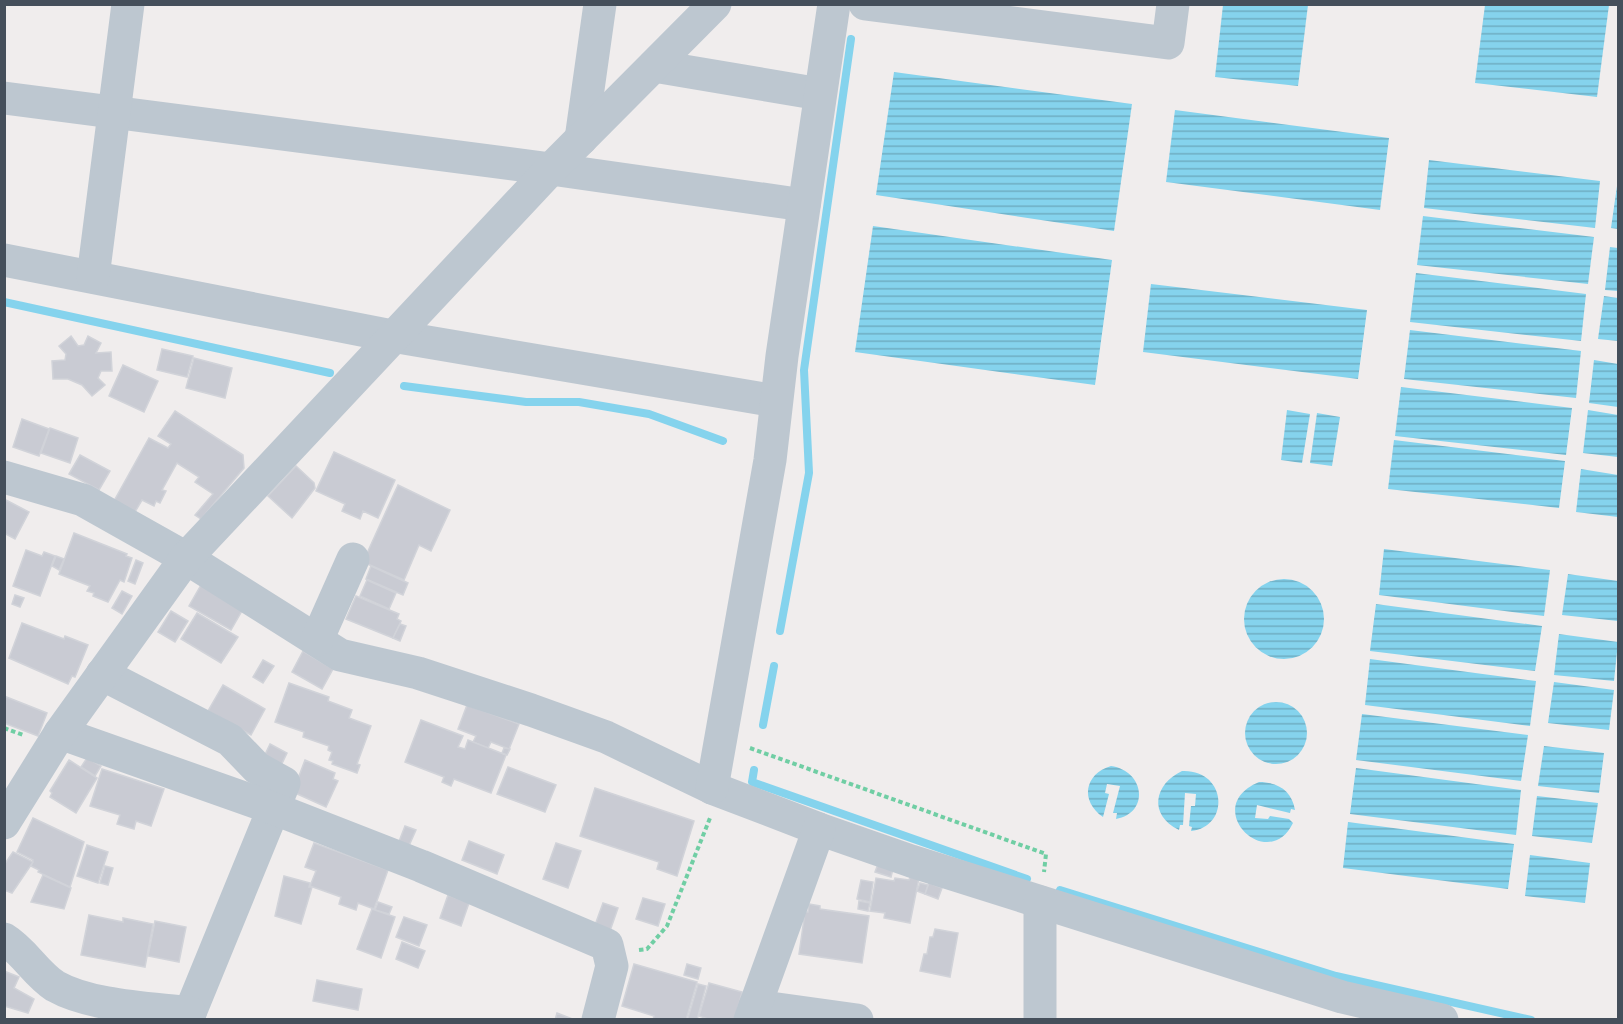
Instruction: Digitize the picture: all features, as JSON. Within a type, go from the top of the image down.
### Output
[{"type":"street","points":[[93,277],[128,4]]},
{"type":"street","points":[[582,139],[600,4]]},
{"type":"street","points":[[4,823],[60,733],[186,558],[551,169],[715,4]]},
{"type":"street","points":[[717,790],[770,460],[776,401],[834,4]]},
{"type":"street","points":[[865,4],[1168,44],[1173,4]]},
{"type":"street","points":[[654,66],[820,94]]},
{"type":"street","points":[[4,98],[551,169],[804,205]]},
{"type":"street","points":[[4,260],[392,336],[611,371],[776,401]]},
{"type":"street","points":[[4,477],[82,500],[186,558],[340,655],[418,673],[606,737],[717,790],[819,829],[1040,902],[1342,996],[1442,1020]]},
{"type":"street","points":[[317,640],[353,559]]},
{"type":"street","points":[[4,939],[53,984],[68,993],[189,1017],[275,809],[284,783],[257,768],[230,740],[102,674]]},
{"type":"street","points":[[60,733],[275,809],[421,866],[607,945],[612,966],[598,1020]]},
{"type":"street","points":[[819,829],[753,1013],[857,1020]]},
{"type":"street","points":[[1040,902],[1040,1020]]},
{"type":"path","points":[[746,747],[1046,854],[1040,902]]},
{"type":"path","points":[[609,953],[647,949],[667,926],[717,790]]},
{"type":"water","points":[[1223,5],[1308,5],[1298,86],[1215,77]]},
{"type":"water","points":[[1485,5],[1609,5],[1597,97],[1475,83]]},
{"type":"water","points":[[894,72],[1132,104],[1114,231],[876,195]]},
{"type":"water","points":[[1175,110],[1389,138],[1380,210],[1166,182]]},
{"type":"water","points":[[1429,160],[1600,181],[1595,228],[1424,208]]},
{"type":"water","points":[[1618,186],[1618,229],[1611,228]]},
{"type":"water","points":[[1423,216],[1594,237],[1588,284],[1417,265]]},
{"type":"water","points":[[873,226],[1112,260],[1095,385],[855,352]]},
{"type":"water","points":[[1610,247],[1618,248],[1618,291],[1605,290]]},
{"type":"water","points":[[1416,273],[1586,294],[1581,341],[1410,322]]},
{"type":"water","points":[[1151,284],[1367,310],[1358,379],[1143,352]]},
{"type":"water","points":[[1604,296],[1618,298],[1618,341],[1598,339]]},
{"type":"water","points":[[1410,330],[1581,351],[1576,398],[1404,379]]},
{"type":"water","points":[[1594,360],[1618,364],[1618,407],[1589,403]]},
{"type":"water","points":[[1401,387],[1572,408],[1566,455],[1395,436]]},
{"type":"water","points":[[1287,410],[1310,414],[1302,463],[1281,460]]},
{"type":"water","points":[[1588,410],[1618,415],[1618,457],[1583,453]]},
{"type":"water","points":[[1317,413],[1340,417],[1332,466],[1310,463]]},
{"type":"water","points":[[1394,440],[1565,461],[1559,508],[1388,489]]},
{"type":"water","points":[[1581,469],[1618,475],[1618,517],[1576,512]]},
{"type":"water","points":[[1384,549],[1550,570],[1544,616],[1379,595]]},
{"type":"water","points":[[1568,574],[1618,581],[1618,621],[1562,615]]},
{"type":"water","points":[[1284,579],[1299,582],[1312,591],[1321,604],[1324,619],[1321,634],[1312,647],[1299,656],[1284,659],[1269,656],[1256,647],[1247,634],[1244,619],[1247,604],[1256,591],[1269,582]]},
{"type":"water","points":[[1376,604],[1542,626],[1535,671],[1370,651]]},
{"type":"water","points":[[1559,634],[1618,642],[1614,681],[1554,675]]},
{"type":"water","points":[[1370,659],[1536,681],[1530,726],[1365,705]]},
{"type":"water","points":[[1554,682],[1614,690],[1609,730],[1548,723]]},
{"type":"water","points":[[1276,702],[1293,707],[1298,711],[1302,716],[1307,733],[1302,750],[1298,755],[1293,759],[1276,764],[1259,759],[1254,755],[1250,750],[1245,733],[1250,716],[1254,711],[1259,707]]},
{"type":"water","points":[[1362,714],[1528,735],[1521,781],[1356,760]]},
{"type":"water","points":[[1544,746],[1604,753],[1599,793],[1538,786]]},
{"type":"water","points":[[1111,766],[1122,769],[1131,776],[1139,792],[1134,809],[1127,815],[1116,819],[1117,813],[1113,813],[1120,786],[1107,784],[1105,793],[1109,794],[1103,817],[1096,811],[1088,796],[1088,788],[1095,775]]},
{"type":"water","points":[[1356,768],[1521,790],[1516,835],[1350,814]]},
{"type":"water","points":[[1182,771],[1197,773],[1208,779],[1215,788],[1218,799],[1218,810],[1213,820],[1204,827],[1191,831],[1192,827],[1189,826],[1191,806],[1195,806],[1196,794],[1185,793],[1183,825],[1180,825],[1179,830],[1169,824],[1159,808],[1158,800],[1165,784]]},
{"type":"water","points":[[1259,782],[1278,786],[1287,792],[1295,810],[1291,809],[1290,813],[1257,805],[1255,818],[1268,819],[1270,816],[1289,819],[1293,823],[1282,837],[1269,842],[1255,839],[1244,831],[1237,820],[1235,806],[1242,793]]},
{"type":"water","points":[[1537,796],[1598,803],[1592,843],[1532,836]]},
{"type":"water","points":[[1348,822],[1514,844],[1508,889],[1343,868]]},
{"type":"water","points":[[1530,855],[1590,863],[1585,903],[1525,896]]},
{"type":"building","points":[[71,336],[78,346],[84,345],[88,336],[101,343],[96,353],[111,352],[112,371],[101,371],[98,378],[105,385],[92,396],[82,385],[68,379],[53,379],[52,361],[65,360],[66,354],[59,346]]},
{"type":"building","points":[[162,349],[193,356],[187,377],[157,370]]},
{"type":"building","points":[[194,358],[232,368],[225,398],[186,388]]},
{"type":"building","points":[[123,365],[158,381],[144,412],[109,396]]},
{"type":"building","points":[[175,411],[243,455],[244,468],[201,519],[195,515],[213,494],[195,482],[199,477],[177,463],[162,490],[166,491],[160,503],[156,501],[154,506],[142,500],[135,512],[114,501],[149,438],[168,448],[171,444],[158,436]]},
{"type":"building","points":[[22,419],[49,429],[39,456],[13,447]]},
{"type":"building","points":[[50,428],[78,438],[70,463],[41,453]]},
{"type":"building","points":[[334,452],[395,480],[378,518],[363,511],[360,519],[342,511],[345,504],[316,491]]},
{"type":"building","points":[[80,455],[110,471],[99,490],[69,474]]},
{"type":"building","points":[[296,466],[314,483],[315,488],[292,518],[268,496]]},
{"type":"building","points":[[398,485],[450,510],[431,551],[419,545],[404,580],[363,562]]},
{"type":"building","points":[[4,499],[29,512],[15,539],[4,533]]},
{"type":"building","points":[[74,533],[132,558],[124,582],[120,580],[108,602],[87,591],[90,586],[59,574]]},
{"type":"building","points":[[26,550],[42,556],[44,552],[55,556],[40,596],[13,586]]},
{"type":"building","points":[[56,556],[64,559],[59,570],[52,566]]},
{"type":"building","points":[[136,560],[143,563],[135,584],[128,581]]},
{"type":"building","points":[[371,566],[408,583],[403,595],[366,579]]},
{"type":"building","points":[[367,580],[396,593],[389,609],[360,596]]},
{"type":"building","points":[[201,585],[243,609],[231,630],[189,606]]},
{"type":"building","points":[[122,591],[132,596],[122,614],[112,608]]},
{"type":"building","points":[[15,595],[24,598],[20,607],[12,604]]},
{"type":"building","points":[[356,596],[399,614],[397,619],[401,621],[393,638],[346,619]]},
{"type":"building","points":[[171,611],[188,621],[175,642],[158,632]]},
{"type":"building","points":[[197,613],[238,637],[221,663],[181,639]]},
{"type":"building","points":[[22,623],[64,639],[65,636],[88,645],[75,677],[72,676],[68,684],[9,658]]},
{"type":"building","points":[[400,624],[406,626],[400,641],[393,638]]},
{"type":"building","points":[[303,651],[333,669],[322,689],[292,672]]},
{"type":"building","points":[[263,660],[274,666],[263,683],[253,677]]},
{"type":"building","points":[[289,683],[329,697],[328,701],[352,710],[349,718],[371,726],[357,764],[360,765],[357,773],[332,764],[333,761],[329,760],[332,752],[328,750],[329,746],[303,737],[304,732],[275,722]]},
{"type":"building","points":[[223,685],[265,709],[251,735],[208,711]]},
{"type":"building","points":[[4,696],[47,713],[38,736],[4,723]]},
{"type":"building","points":[[467,705],[519,724],[509,749],[491,742],[488,748],[473,742],[476,736],[458,729]]},
{"type":"building","points":[[421,720],[463,736],[458,747],[465,749],[468,740],[506,755],[491,793],[454,779],[451,786],[442,782],[444,777],[405,762]]},
{"type":"building","points":[[270,744],[287,753],[278,772],[261,763]]},
{"type":"building","points":[[504,748],[510,749],[507,755],[502,753]]},
{"type":"building","points":[[87,758],[101,766],[95,776],[81,767]]},
{"type":"building","points":[[69,760],[97,778],[76,813],[50,797],[52,793],[50,791]]},
{"type":"building","points":[[305,760],[335,773],[333,779],[338,781],[326,807],[293,792]]},
{"type":"building","points":[[508,767],[556,785],[545,812],[497,794]]},
{"type":"building","points":[[102,769],[164,789],[151,826],[136,821],[134,829],[117,824],[120,815],[90,806]]},
{"type":"building","points":[[595,788],[694,821],[677,876],[657,869],[659,862],[580,836]]},
{"type":"building","points":[[33,818],[84,842],[70,887],[38,872],[39,870],[31,866],[33,860],[17,852]]},
{"type":"building","points":[[405,826],[416,830],[408,848],[398,844]]},
{"type":"building","points":[[469,841],[504,855],[497,874],[462,860]]},
{"type":"building","points":[[314,843],[388,870],[374,909],[358,903],[356,910],[339,904],[341,897],[310,886],[316,871],[305,867]]},
{"type":"building","points":[[556,843],[581,851],[568,888],[543,879]]},
{"type":"building","points":[[87,845],[108,852],[98,883],[77,876]]},
{"type":"building","points":[[13,852],[33,862],[12,893],[4,890],[4,865]]},
{"type":"building","points":[[878,864],[893,869],[891,877],[875,872]]},
{"type":"building","points":[[105,866],[113,868],[108,885],[100,883]]},
{"type":"building","points":[[43,875],[71,888],[64,909],[31,902]]},
{"type":"building","points":[[284,876],[310,883],[309,887],[312,887],[301,924],[275,916]]},
{"type":"building","points":[[910,877],[919,878],[910,923],[884,918],[885,913],[870,911],[876,878],[894,881],[895,878],[909,880]]},
{"type":"building","points":[[861,880],[873,882],[870,902],[857,899]]},
{"type":"building","points":[[920,883],[928,885],[925,894],[917,891]]},
{"type":"building","points":[[929,883],[942,888],[938,899],[925,894]]},
{"type":"building","points":[[448,895],[469,903],[461,926],[440,918]]},
{"type":"building","points":[[643,898],[665,904],[658,926],[636,919]]},
{"type":"building","points":[[859,901],[870,903],[868,911],[858,909]]},
{"type":"building","points":[[378,902],[392,907],[389,914],[375,910]]},
{"type":"building","points":[[603,903],[618,908],[610,931],[595,925]]},
{"type":"building","points":[[809,904],[820,906],[820,909],[869,916],[862,963],[799,954],[805,912],[808,912]]},
{"type":"building","points":[[372,909],[395,917],[381,958],[357,949]]},
{"type":"building","points":[[89,915],[123,922],[123,918],[153,924],[145,967],[81,955]]},
{"type":"building","points":[[404,917],[427,925],[419,946],[396,937]]},
{"type":"building","points":[[155,921],[186,927],[179,962],[148,956]]},
{"type":"building","points":[[935,929],[958,933],[950,977],[920,971],[924,954],[927,954],[930,937],[933,937]]},
{"type":"building","points":[[402,942],[425,951],[418,968],[396,959]]},
{"type":"building","points":[[634,964],[697,982],[686,1020],[653,1020],[654,1016],[622,1006]]},
{"type":"building","points":[[687,964],[701,968],[698,979],[684,975]]},
{"type":"building","points":[[4,971],[19,977],[14,988],[34,999],[28,1013],[4,1006]]},
{"type":"building","points":[[317,980],[362,989],[358,1010],[313,1001]]},
{"type":"building","points":[[709,983],[742,992],[735,1020],[711,1020],[699,1016]]},
{"type":"building","points":[[698,984],[706,986],[697,1020],[693,1020],[688,1018]]},
{"type":"building","points":[[557,1013],[575,1020],[555,1020]]},
{"type":"waterway","points":[[780,631],[809,473],[804,370],[851,39]]},
{"type":"waterway","points":[[4,302],[330,373]]},
{"type":"waterway","points":[[404,386],[526,402],[579,402],[649,414],[723,441]]},
{"type":"waterway","points":[[763,725],[774,666]]},
{"type":"waterway","points":[[754,770],[752,782],[1027,879]]},
{"type":"waterway","points":[[1060,890],[1336,976],[1531,1020]]}]
